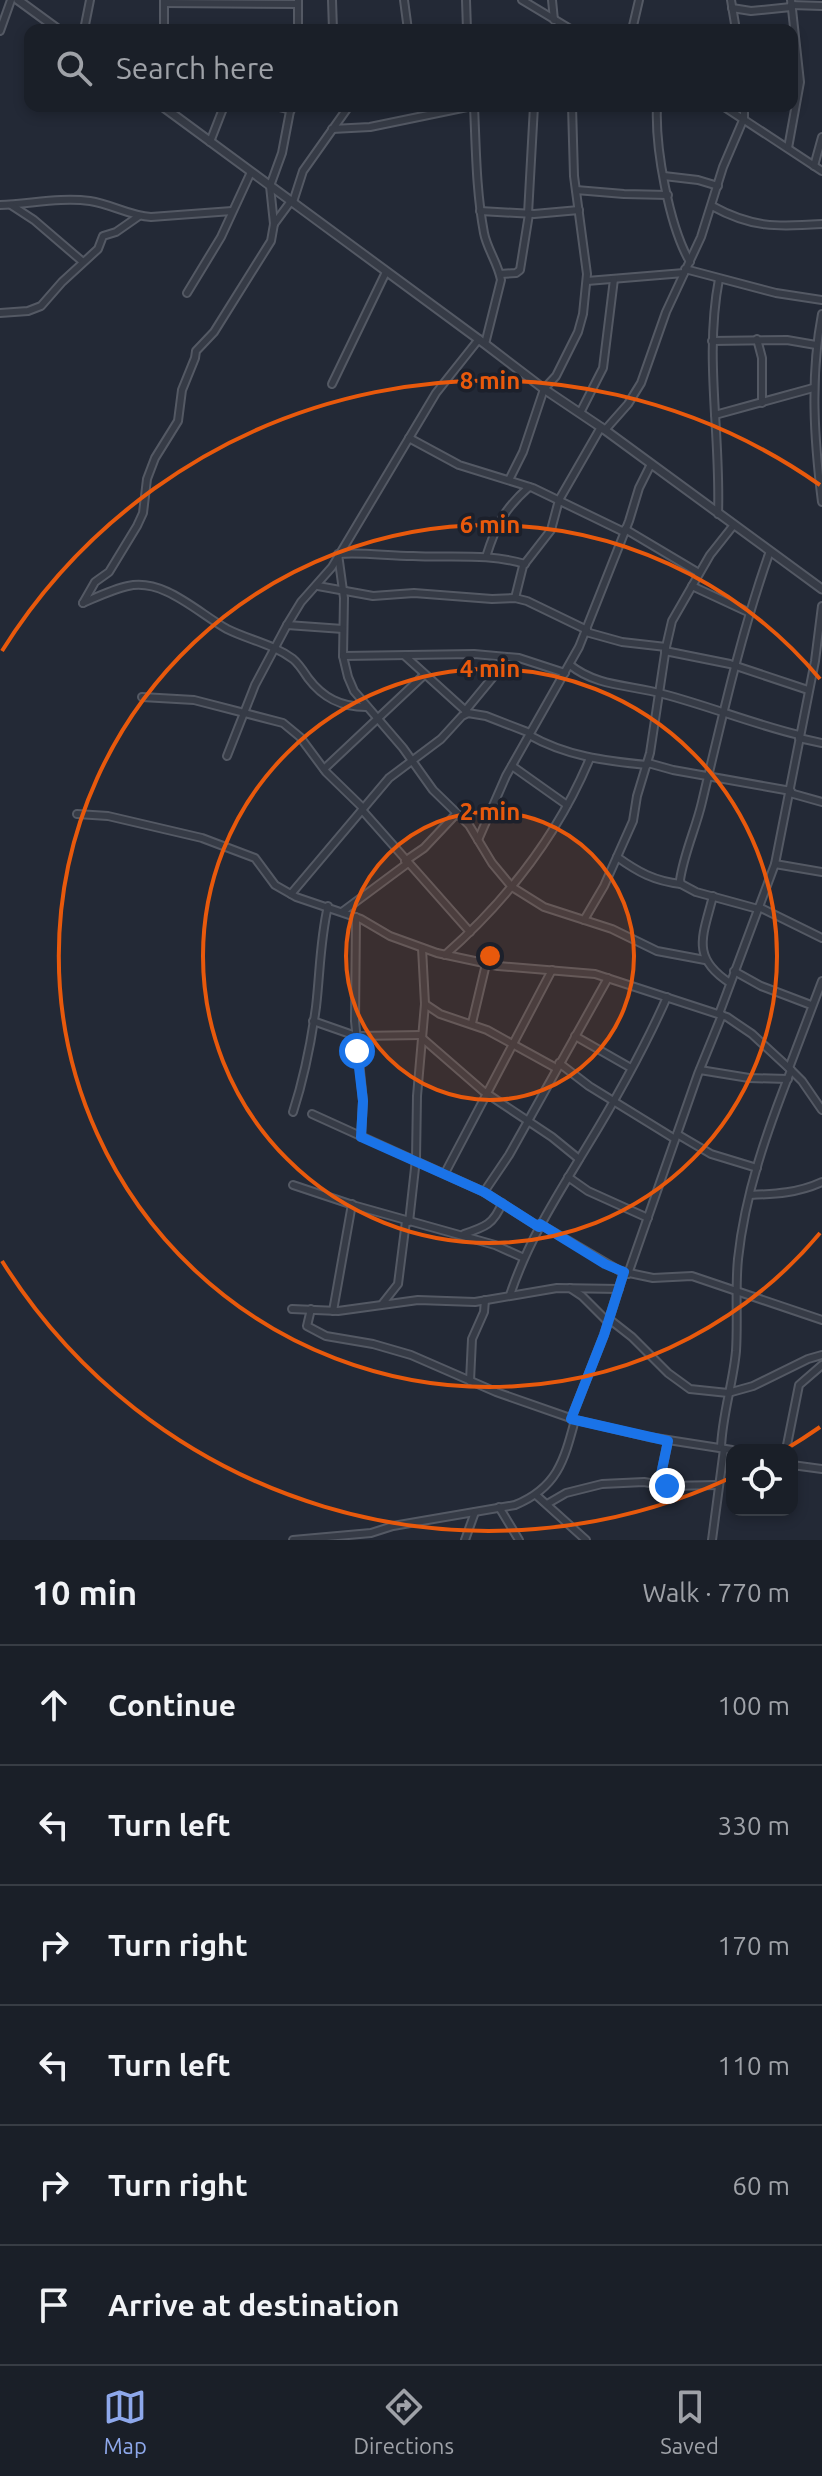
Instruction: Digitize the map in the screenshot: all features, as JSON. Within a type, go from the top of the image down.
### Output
[{"type":"street","points":[[0,31],[11,0]]},
{"type":"street","points":[[18,0],[51,24]]},
{"type":"street","points":[[85,24],[90,0]]},
{"type":"street","points":[[332,0],[333,24]]},
{"type":"street","points":[[404,0],[407,24]]},
{"type":"street","points":[[466,0],[467,24]]},
{"type":"street","points":[[522,0],[560,24]]},
{"type":"street","points":[[552,0],[554,21]]},
{"type":"street","points":[[633,24],[639,0]]},
{"type":"street","points":[[164,24],[164,2],[298,2],[298,24]]},
{"type":"street","points":[[735,24],[732,4],[751,11],[791,4],[822,6]]},
{"type":"street","points":[[791,4],[793,24]]},
{"type":"street","points":[[798,65],[798,93]]},
{"type":"street","points":[[170,112],[544,389],[603,428],[822,589]]},
{"type":"street","points":[[210,142],[222,112]]},
{"type":"street","points":[[290,112],[282,153],[270,186],[274,224],[271,241],[214,332],[196,351],[182,390],[178,421],[155,458],[147,479],[143,513],[109,572],[95,582],[83,603],[129,585],[149,585],[178,597],[228,630],[275,647],[296,661],[318,691],[328,697],[350,707],[366,707]]},
{"type":"street","points":[[274,224],[292,201],[303,171],[345,112]]},
{"type":"street","points":[[332,129],[370,127],[444,112]]},
{"type":"street","points":[[227,756],[275,647],[301,602],[332,567],[446,379],[482,341],[500,290],[500,274],[485,238],[480,211],[473,112]]},
{"type":"street","points":[[500,274],[516,273],[522,267],[534,112]]},
{"type":"street","points":[[509,480],[523,452],[544,389],[556,376],[578,332],[587,281],[576,190],[572,112]]},
{"type":"street","points":[[657,112],[656,128],[668,195],[679,243],[690,262]]},
{"type":"street","points":[[734,112],[822,171]]},
{"type":"street","points":[[515,598],[525,564],[551,530],[559,500],[603,428],[628,404],[641,383],[666,312],[712,206],[744,112]]},
{"type":"street","points":[[788,148],[795,112]]},
{"type":"street","points":[[814,166],[822,137]]},
{"type":"street","points":[[187,293],[221,237],[251,172]]},
{"type":"street","points":[[664,176],[718,186]]},
{"type":"street","points":[[576,190],[668,195]]},
{"type":"street","points":[[0,205],[59,200],[91,201],[139,216],[232,211]]},
{"type":"street","points":[[11,205],[34,220],[83,262]]},
{"type":"street","points":[[712,206],[743,222],[763,226],[822,224]]},
{"type":"street","points":[[480,211],[528,214],[579,210]]},
{"type":"street","points":[[0,313],[28,311],[41,306],[98,249],[103,236],[116,232],[139,216]]},
{"type":"street","points":[[587,281],[684,271],[776,293],[822,300]]},
{"type":"street","points":[[332,384],[386,272]]},
{"type":"street","points":[[580,413],[603,368],[614,279]]},
{"type":"street","points":[[718,515],[712,316],[719,279]]},
{"type":"street","points":[[822,314],[813,388],[822,502]]},
{"type":"street","points":[[712,341],[757,339],[804,341],[816,345]]},
{"type":"street","points":[[757,339],[762,358],[762,403]]},
{"type":"street","points":[[715,415],[813,388]]},
{"type":"street","points":[[814,402],[822,397]]},
{"type":"street","points":[[409,438],[459,465],[529,487],[625,530],[699,573]]},
{"type":"street","points":[[478,840],[512,766],[586,631],[639,488],[651,464]]},
{"type":"street","points":[[486,557],[498,522],[507,507],[529,487]]},
{"type":"street","points":[[584,920],[604,886],[633,821],[637,796],[648,764],[672,621],[699,573],[733,526]]},
{"type":"street","points":[[681,884],[681,873],[722,713],[770,551]]},
{"type":"street","points":[[338,554],[359,552],[416,557],[486,557],[525,564]]},
{"type":"street","points":[[338,554],[344,590],[343,656],[348,677],[366,707],[412,759],[433,790],[469,825],[492,863],[512,887],[544,907],[625,935],[638,944],[705,960]]},
{"type":"street","points":[[318,586],[373,596],[414,593],[515,598],[586,631],[622,642],[737,666],[808,690]]},
{"type":"street","points":[[692,586],[750,613]]},
{"type":"street","points":[[293,1540],[341,1538],[515,1505],[536,1495],[557,1474],[619,1289],[648,1218],[734,971],[775,864],[822,606]]},
{"type":"street","points":[[287,625],[343,629]]},
{"type":"street","points":[[343,656],[474,654],[526,660],[565,673]]},
{"type":"street","points":[[405,656],[467,712],[486,716],[556,748],[590,758],[648,764],[790,792],[822,802]]},
{"type":"street","points":[[291,894],[394,772],[441,739],[467,712],[505,657]]},
{"type":"street","points":[[570,665],[594,678],[641,691],[658,692],[822,743]]},
{"type":"street","points":[[324,769],[424,675]]},
{"type":"street","points":[[142,697],[194,700],[283,723],[300,737],[324,769],[470,932]]},
{"type":"street","points":[[445,955],[512,887],[542,847],[590,758]]},
{"type":"street","points":[[512,766],[567,805]]},
{"type":"street","points":[[342,912],[424,848],[457,813]]},
{"type":"street","points":[[77,814],[108,816],[202,838],[255,858],[275,885],[291,894],[356,917],[390,936],[422,948],[486,964],[595,974],[721,1014],[752,1034],[790,1069],[822,1110]]},
{"type":"street","points":[[617,857],[639,873],[758,908],[822,938]]},
{"type":"street","points":[[775,864],[822,871]]},
{"type":"street","points":[[713,896],[701,949],[705,960],[730,983]]},
{"type":"street","points":[[293,1112],[307,1064],[321,937],[328,906]]},
{"type":"street","points":[[356,917],[356,1036],[363,1101],[361,1137]]},
{"type":"street","points":[[382,1304],[398,1284],[416,1159],[417,1096],[425,1004],[422,948]]},
{"type":"street","points":[[472,1023],[486,964]]},
{"type":"street","points":[[445,1173],[552,970]]},
{"type":"street","points":[[734,971],[761,986],[811,1005]]},
{"type":"street","points":[[484,1192],[495,1179],[608,978]]},
{"type":"street","points":[[726,1444],[728,1393],[735,1354],[740,1248],[750,1195],[811,1005],[822,981]]},
{"type":"street","points":[[510,1295],[539,1225],[652,1032],[667,997]]},
{"type":"street","points":[[425,1004],[440,1014],[472,1023],[558,1066],[676,1137],[711,1154],[757,1168]]},
{"type":"street","points":[[313,1021],[356,1036],[422,1036],[486,1093],[579,1159]]},
{"type":"street","points":[[575,1036],[631,1068]]},
{"type":"street","points":[[700,1070],[749,1078],[788,1079]]},
{"type":"street","points":[[312,1114],[484,1192],[605,1264],[626,1273],[653,1278],[692,1276],[822,1320]]},
{"type":"street","points":[[568,1177],[588,1191],[648,1218]]},
{"type":"street","points":[[750,1195],[790,1193],[822,1182]]},
{"type":"street","points":[[293,1185],[461,1234],[524,1258]]},
{"type":"street","points":[[461,1234],[487,1227],[498,1214],[502,1203]]},
{"type":"street","points":[[333,1311],[352,1204]]},
{"type":"street","points":[[292,1309],[333,1311],[418,1300],[460,1303],[570,1288],[619,1289]]},
{"type":"street","points":[[570,1288],[632,1337],[668,1373],[690,1389],[728,1393],[753,1386],[822,1355]]},
{"type":"street","points":[[470,1381],[472,1339],[484,1312],[485,1300]]},
{"type":"street","points":[[311,1309],[307,1326],[326,1336],[402,1353],[573,1419],[668,1441],[726,1449],[712,1540]]},
{"type":"street","points":[[787,1444],[799,1385],[822,1365]]},
{"type":"street","points":[[659,1484],[668,1441]]},
{"type":"street","points":[[798,1466],[822,1469]]},
{"type":"street","points":[[547,1504],[585,1487],[622,1482],[719,1485]]},
{"type":"street","points":[[536,1495],[586,1540]]},
{"type":"street","points":[[499,1507],[519,1540]]},
{"type":"street","points":[[465,1540],[475,1512]]},
{"type":"street","points":[[386,1528],[386,1540]]},
{"type":"route","points":[[357,1051],[363,1101],[361,1137],[484,1192],[539,1227],[540,1224],[605,1264],[624,1272],[604,1335],[571,1419],[668,1441],[659,1484],[667,1486]]}]
